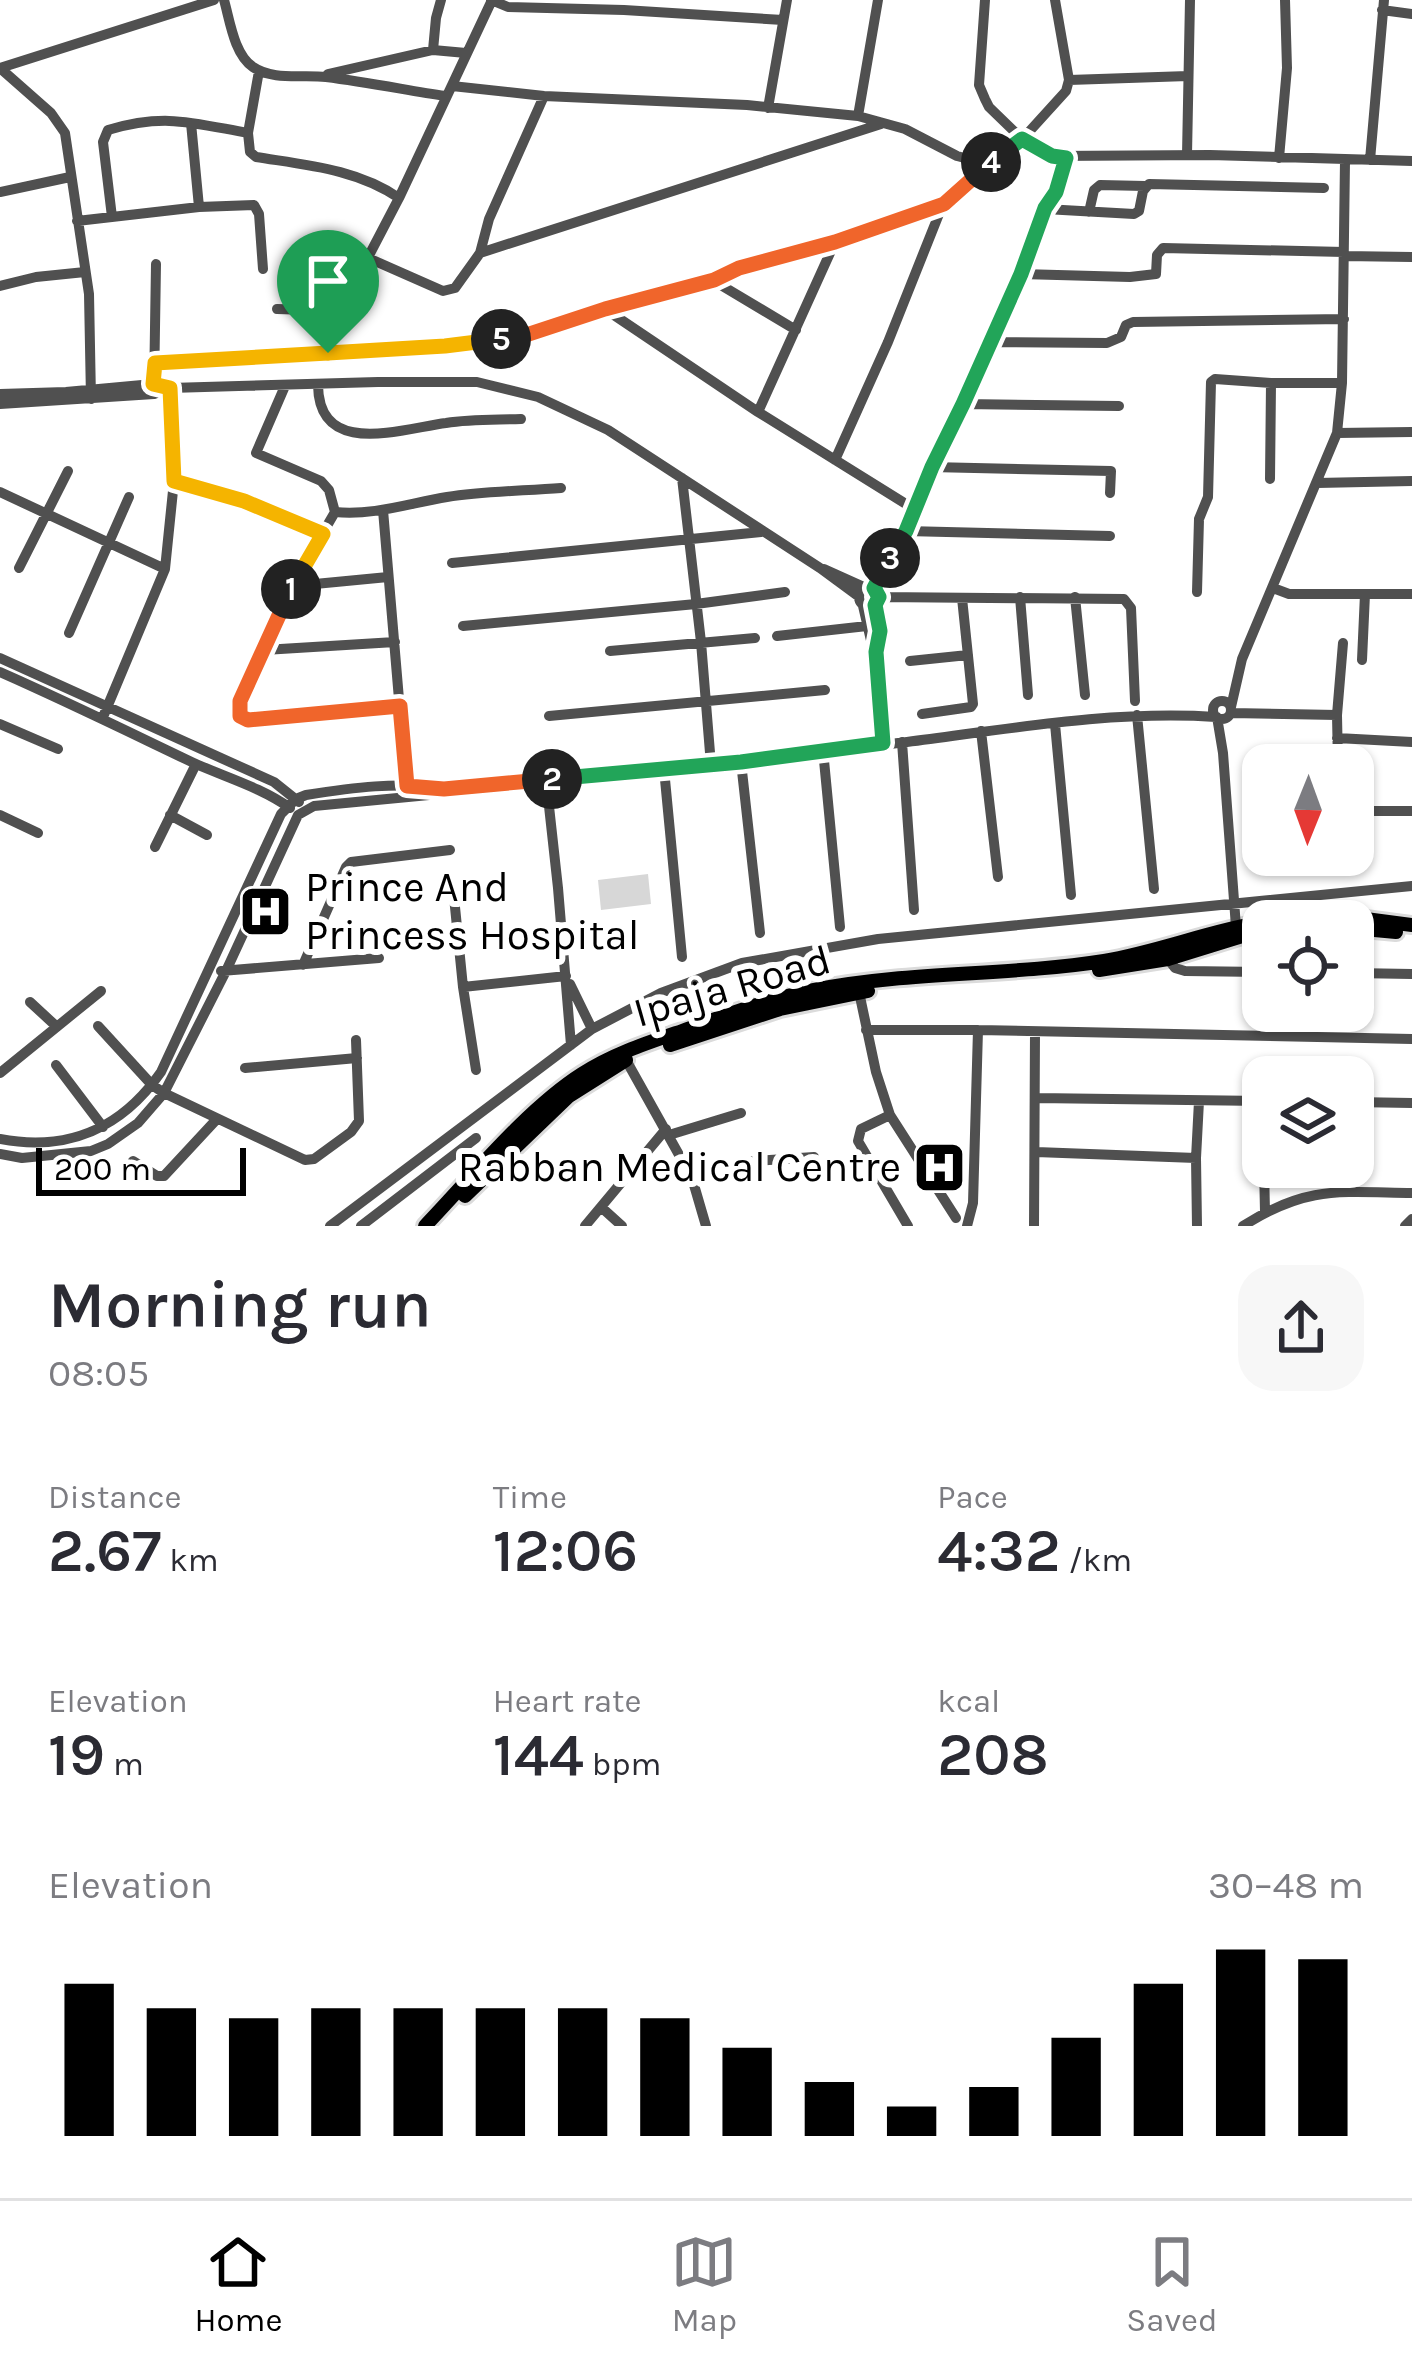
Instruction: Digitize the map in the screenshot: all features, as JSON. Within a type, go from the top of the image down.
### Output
[{"type":"main road","points":[[1374,921],[1412,929]]},
{"type":"main road","name":"Ipaja Road","points":[[441,1218],[544,1102],[626,1051],[848,985],[1100,962],[1242,927]]},
{"type":"main road","points":[[1374,928],[1412,929]]},
{"type":"main road","name":"Ipaja Road","points":[[424,1226],[441,1218],[569,1096],[626,1060],[779,1004],[1119,968],[1168,959],[1242,934]]},
{"type":"street","points":[[91,395],[89,294],[65,133],[0,68],[214,0]]},
{"type":"street","points":[[224,0],[241,53],[259,70],[449,91],[725,104],[858,116],[976,161],[999,155]]},
{"type":"street","points":[[434,50],[441,0]]},
{"type":"street","points":[[328,353],[340,311],[399,198],[491,0],[508,7],[783,20]]},
{"type":"street","points":[[768,109],[787,0]]},
{"type":"street","points":[[858,116],[878,0]]},
{"type":"street","points":[[985,0],[979,86],[989,107],[1022,139],[1052,156],[1412,161]]},
{"type":"street","points":[[155,363],[445,346],[520,337],[714,280],[944,204],[1022,139],[1066,91],[1069,80],[1055,0]]},
{"type":"street","points":[[1187,155],[1190,0]]},
{"type":"street","points":[[1279,158],[1287,68],[1286,0]]},
{"type":"street","points":[[1370,160],[1383,5],[1412,14]]},
{"type":"street","points":[[319,76],[434,50],[466,53]]},
{"type":"street","points":[[259,70],[248,133],[248,146],[256,157],[356,175],[399,198]]},
{"type":"street","points":[[1069,80],[1188,76]]},
{"type":"street","points":[[368,258],[443,291],[455,288],[480,253],[489,219],[544,96]]},
{"type":"street","points":[[112,217],[103,142],[108,130],[164,118],[248,133]]},
{"type":"street","points":[[191,123],[199,207]]},
{"type":"street","points":[[480,253],[884,123]]},
{"type":"street","points":[[1210,155],[1210,185]]},
{"type":"street","points":[[883,743],[876,652],[868,626],[869,596],[906,531],[1021,274],[1066,158]]},
{"type":"street","points":[[1236,927],[1222,711],[1337,434],[1344,319],[1345,161]]},
{"type":"street","points":[[0,192],[70,177]]},
{"type":"street","points":[[1089,212],[1094,190],[1100,185],[1324,188]]},
{"type":"street","points":[[1045,208],[1134,214],[1145,186]]},
{"type":"street","points":[[835,460],[944,204]]},
{"type":"street","points":[[77,221],[254,205],[259,214],[262,269]]},
{"type":"street","points":[[758,412],[835,242]]},
{"type":"street","points":[[1021,274],[1156,274],[1157,255],[1163,248],[1412,257]]},
{"type":"street","points":[[154,389],[156,264]]},
{"type":"street","points":[[0,286],[86,272]]},
{"type":"street","points":[[714,280],[796,330]]},
{"type":"street","points":[[277,309],[340,311]]},
{"type":"street","points":[[605,309],[914,509]]},
{"type":"street","points":[[990,342],[1107,343],[1121,337],[1133,322],[1344,319]]},
{"type":"street","points":[[1197,592],[1198,519],[1208,497],[1209,386],[1215,379],[1342,383]]},
{"type":"street","points":[[0,404],[170,388],[477,382],[538,397],[608,430],[761,532],[869,596],[1124,599],[1129,602],[1135,701]]},
{"type":"street","points":[[1270,479],[1271,383]]},
{"type":"street","points":[[318,385],[323,415],[344,430],[382,434],[466,420],[521,419]]},
{"type":"street","points":[[285,386],[256,453],[321,481],[335,512],[295,581],[240,701],[240,716],[248,720],[400,706]]},
{"type":"street","points":[[106,712],[165,569],[174,481],[170,388]]},
{"type":"street","points":[[0,394],[91,395]]},
{"type":"street","points":[[963,404],[1119,406]]},
{"type":"street","points":[[1337,434],[1412,433]]},
{"type":"street","points":[[932,467],[1111,471],[1110,494]]},
{"type":"street","points":[[19,568],[68,471]]},
{"type":"street","points":[[682,478],[711,765]]},
{"type":"street","points":[[174,481],[244,501],[323,534]]},
{"type":"street","points":[[1317,483],[1412,481]]},
{"type":"street","points":[[335,512],[560,488]]},
{"type":"street","points":[[0,492],[165,569]]},
{"type":"street","points":[[69,633],[129,497]]},
{"type":"street","points":[[383,510],[407,792]]},
{"type":"street","points":[[906,531],[1109,536]]},
{"type":"street","points":[[452,562],[761,532]]},
{"type":"street","points":[[295,581],[315,584],[388,577]]},
{"type":"street","points":[[1273,588],[1289,594],[1412,593]]},
{"type":"street","points":[[463,626],[785,592]]},
{"type":"street","points":[[1362,660],[1365,594]]},
{"type":"street","points":[[869,596],[880,631],[876,652]]},
{"type":"street","points":[[1020,597],[1028,695]]},
{"type":"street","points":[[1075,597],[1084,695]]},
{"type":"street","points":[[922,714],[971,707],[962,598]]},
{"type":"street","points":[[777,636],[868,626]]},
{"type":"street","points":[[610,651],[755,638]]},
{"type":"street","points":[[264,650],[395,642]]},
{"type":"street","points":[[1337,744],[1343,643]]},
{"type":"street","points":[[910,661],[968,655]]},
{"type":"street","points":[[0,658],[196,764],[292,802],[326,792],[407,792]]},
{"type":"street","points":[[0,672],[274,782],[302,812]]},
{"type":"street","points":[[549,716],[825,690]]},
{"type":"street","points":[[0,1154],[22,1158],[91,1151],[138,1123],[164,1093],[302,812],[326,804],[1137,716],[1222,711],[1337,715]]},
{"type":"street","points":[[1137,716],[1154,889]]},
{"type":"street","points":[[0,724],[58,749]]},
{"type":"street","points":[[1055,724],[1071,895]]},
{"type":"street","points":[[981,731],[998,877]]},
{"type":"street","points":[[1337,738],[1412,742]]},
{"type":"street","points":[[902,742],[914,910]]},
{"type":"street","points":[[823,750],[839,928]]},
{"type":"street","points":[[741,762],[760,933]]},
{"type":"street","points":[[155,847],[196,764]]},
{"type":"street","points":[[664,769],[682,957]]},
{"type":"street","points":[[546,779],[571,1045]]},
{"type":"street","points":[[0,1139],[38,1144],[103,1127],[152,1084],[292,802]]},
{"type":"street","points":[[1374,811],[1412,811]]},
{"type":"street","points":[[0,815],[38,833]]},
{"type":"street","points":[[170,815],[207,836]]},
{"type":"street","points":[[303,965],[351,862],[450,850]]},
{"type":"street","points":[[330,1226],[592,1029],[661,993],[742,963],[878,939],[1412,886]]},
{"type":"street","points":[[454,897],[476,1070]]},
{"type":"street","points":[[209,972],[379,958]]},
{"type":"street","points":[[1168,959],[1174,968],[1185,971],[1242,972]]},
{"type":"street","points":[[1374,974],[1412,974]]},
{"type":"street","points":[[566,976],[592,1029]]},
{"type":"street","points":[[463,987],[566,976]]},
{"type":"street","points":[[0,1073],[100,991]]},
{"type":"street","points":[[859,992],[875,1072],[890,1115],[962,1221],[973,1203],[977,1030]]},
{"type":"street","points":[[30,1002],[56,1026]]},
{"type":"street","points":[[98,1026],[164,1093],[296,1158],[314,1159],[359,1121],[356,1040]]},
{"type":"street","points":[[866,1030],[1412,1039]]},
{"type":"street","points":[[1034,1226],[1035,1032]]},
{"type":"street","points":[[245,1068],[357,1058]]},
{"type":"street","points":[[626,1060],[692,1178],[706,1226]]},
{"type":"street","points":[[56,1065],[103,1127]]},
{"type":"street","points":[[1036,1098],[1242,1101]]},
{"type":"street","points":[[1197,1226],[1199,1101]]},
{"type":"street","points":[[1374,1102],[1412,1102]]},
{"type":"street","points":[[585,1226],[668,1132],[741,1113]]},
{"type":"street","points":[[890,1115],[861,1129],[858,1141],[908,1226]]},
{"type":"street","points":[[133,1161],[164,1176],[216,1120]]},
{"type":"street","points":[[361,1226],[476,1138]]},
{"type":"street","points":[[1036,1152],[1196,1158]]},
{"type":"street","points":[[692,1178],[753,1161],[814,1157]]},
{"type":"street","points":[[1264,1188],[1265,1212]]},
{"type":"street","points":[[1243,1226],[1308,1194],[1412,1193]]},
{"type":"street","points":[[601,1208],[622,1226]]},
{"type":"street","points":[[1405,1226],[1412,1219]]},
{"type":"shaded area","points":[[648,874],[651,904],[601,910],[598,880]]},
{"type":"place","name":"Prince And Princess Hospital","points":[[266,911]]},
{"type":"place","name":"Rabban Medical Centre","points":[[940,1167]]},
{"type":"route","points":[[1022,139],[1052,156],[1066,158],[1056,192],[1045,208],[963,404],[906,531],[874,588],[879,597],[876,652],[883,743],[741,762],[444,789],[407,786],[400,706],[248,720],[240,716],[249,679],[292,586],[323,534],[244,501],[174,481],[170,388],[153,384],[155,363],[328,353],[520,337],[714,280],[944,204],[1022,139]]}]
